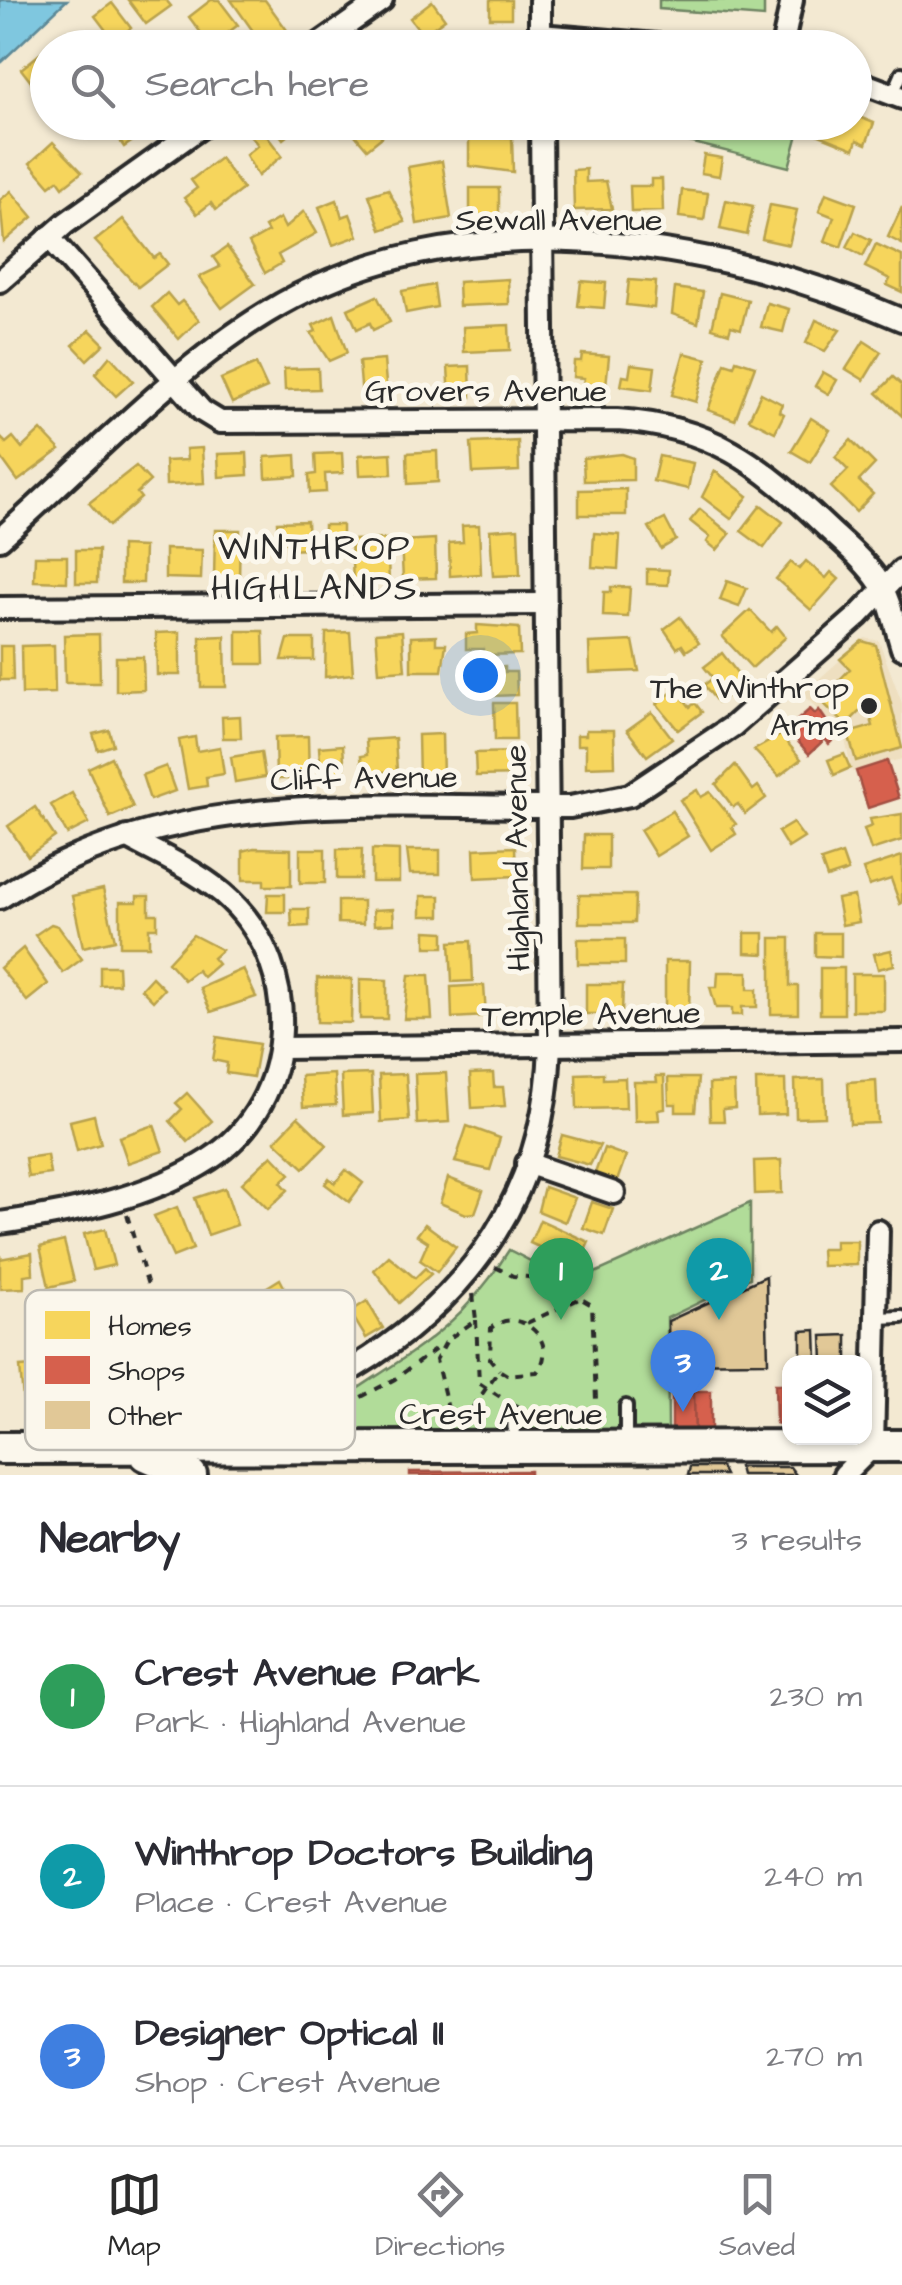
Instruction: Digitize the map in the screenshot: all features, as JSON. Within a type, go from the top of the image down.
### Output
[{"type":"main road","name":"Crest Avenue","points":[[129,1450],[194,1462],[279,1463],[514,1448],[888,1446]]},
{"type":"main road","name":"Crest Avenue","points":[[0,1448],[25,1448]]},
{"type":"street","points":[[340,30],[382,0]]},
{"type":"street","points":[[540,0],[540,30]]},
{"type":"street","points":[[786,30],[792,0]]},
{"type":"street","points":[[872,87],[897,96]]},
{"type":"street","points":[[0,281],[49,236],[183,140]]},
{"type":"street","name":"Highland Avenue","points":[[355,1366],[415,1328],[462,1282],[481,1257],[527,1162],[544,1093],[550,1045],[541,140]]},
{"type":"street","name":"Grovers Avenue","points":[[49,236],[206,415],[220,422],[544,419],[657,424],[730,448],[791,493],[863,562],[884,591],[902,648]]},
{"type":"street","name":"Sewall Avenue","points":[[0,539],[176,382],[250,323],[340,276],[450,247],[542,243],[660,247],[824,286],[902,320]]},
{"type":"street","name":"Cliff Avenue","points":[[0,898],[54,866],[127,836],[198,818],[266,810],[548,808],[602,804],[644,788],[762,704],[902,570]]},
{"type":"street","points":[[0,608],[546,604]]},
{"type":"street","points":[[0,1223],[101,1202],[200,1165],[228,1145],[251,1120],[281,1048],[278,984],[254,928],[218,890],[127,836]]},
{"type":"street","name":"Temple Avenue","points":[[281,1048],[902,1041]]},
{"type":"street","points":[[527,1162],[614,1193]]},
{"type":"street","points":[[844,1475],[888,1446],[876,1318],[878,1232]]},
{"type":"lane","points":[[897,96],[902,73]]},
{"type":"lane","points":[[876,1318],[902,1317]]},
{"type":"lane","points":[[611,1448],[626,1406]]},
{"type":"lane","points":[[514,1412],[514,1448]]},
{"type":"path","points":[[130,1225],[146,1280]]},
{"type":"path","points":[[481,1257],[504,1273],[544,1278],[592,1305],[611,1448]]},
{"type":"path","points":[[462,1282],[473,1293],[479,1383],[514,1412]]},
{"type":"path","points":[[528,1323],[543,1344],[540,1370],[506,1375],[490,1358],[490,1328],[511,1319],[528,1323],[581,1298]]},
{"type":"path","points":[[355,1402],[476,1320]]},
{"type":"path","points":[[448,1340],[436,1360],[451,1421],[474,1420]]},
{"type":"path","points":[[474,1434],[473,1406],[499,1370]]},
{"type":"shaded area","points":[[865,638],[879,641],[902,703],[902,759],[852,772],[844,735],[802,694]]},
{"type":"green space","points":[[659,0],[764,0],[764,17],[659,9]]},
{"type":"green space","points":[[682,140],[796,140],[789,167]]},
{"type":"green space","points":[[750,1203],[750,1278],[667,1318],[668,1431],[355,1434],[355,1391],[451,1321],[509,1250],[573,1283]]},
{"type":"water","points":[[0,0],[67,0],[35,30],[30,30],[30,35],[0,63]]},
{"type":"building: Homes","points":[[128,0],[166,0],[171,6],[146,24]]},
{"type":"building: Homes","points":[[211,0],[219,0],[238,25],[232,30],[199,30],[189,17]]},
{"type":"building: Homes","points":[[231,0],[265,0],[287,30],[252,30]]},
{"type":"building: Homes","points":[[490,0],[511,0],[511,18],[490,18]]},
{"type":"building: Homes","points":[[432,1],[445,19],[430,30],[419,30],[410,18]]},
{"type":"building: Homes","points":[[112,3],[131,28],[106,30],[95,16]]},
{"type":"building: Homes","points":[[30,62],[30,81],[21,69]]},
{"type":"building: Homes","points":[[254,140],[270,140],[282,156],[258,176],[246,155],[258,145]]},
{"type":"building: Homes","points":[[359,140],[378,140],[367,149]]},
{"type":"building: Homes","points":[[469,140],[512,140],[513,172],[469,166]]},
{"type":"building: Homes","points":[[832,140],[857,140],[854,149]]},
{"type":"building: Homes","points":[[53,142],[82,172],[63,187],[58,180],[50,186],[30,163]]},
{"type":"building: Homes","points":[[704,155],[722,158],[719,176],[701,173]]},
{"type":"building: Homes","points":[[220,158],[243,189],[216,210],[211,203],[197,214],[184,198],[197,188],[191,180]]},
{"type":"building: Homes","points":[[442,161],[451,218],[417,224],[408,167]]},
{"type":"building: Homes","points":[[586,169],[586,182],[606,181],[612,209],[574,210],[573,170]]},
{"type":"building: Homes","points":[[651,179],[662,179],[663,211],[631,212],[630,186],[651,186]]},
{"type":"building: Homes","points":[[470,188],[499,188],[499,215],[470,215]]},
{"type":"building: Homes","points":[[388,189],[405,222],[381,230],[369,195]]},
{"type":"building: Homes","points":[[682,190],[708,193],[704,220],[679,217]]},
{"type":"building: Homes","points":[[11,191],[33,217],[4,242],[0,200]]},
{"type":"building: Homes","points":[[826,193],[856,204],[841,247],[825,241],[834,217],[819,211]]},
{"type":"building: Homes","points":[[337,200],[342,217],[350,214],[358,236],[333,245],[319,207]]},
{"type":"building: Homes","points":[[726,200],[753,206],[747,235],[720,229]]},
{"type":"building: Homes","points":[[770,205],[797,210],[789,245],[762,239]]},
{"type":"building: Homes","points":[[902,207],[902,244],[888,237]]},
{"type":"building: Homes","points":[[304,211],[317,233],[278,255],[282,263],[265,273],[249,243],[268,232],[265,227],[280,218],[285,228]]},
{"type":"building: Homes","points":[[123,219],[154,258],[160,254],[168,264],[138,287],[95,241]]},
{"type":"building: Homes","points":[[855,232],[871,240],[863,256],[847,247]]},
{"type":"building: Homes","points":[[876,244],[902,256],[902,292],[887,285],[890,279],[865,267]]},
{"type":"building: Homes","points":[[227,247],[255,284],[222,308],[199,277],[220,267],[213,257]]},
{"type":"building: Homes","points":[[508,279],[509,304],[459,306],[458,282]]},
{"type":"building: Homes","points":[[629,280],[656,282],[654,308],[626,305]]},
{"type":"building: Homes","points":[[581,281],[606,283],[604,308],[578,306]]},
{"type":"building: Homes","points":[[434,285],[437,307],[406,313],[402,291]]},
{"type":"building: Homes","points":[[675,288],[703,292],[698,323],[672,314]]},
{"type":"building: Homes","points":[[167,293],[177,305],[182,301],[199,320],[179,339],[152,307]]},
{"type":"building: Homes","points":[[720,293],[748,300],[741,329],[731,326],[729,333],[712,328]]},
{"type":"building: Homes","points":[[377,296],[390,322],[373,330],[370,323],[357,329],[348,309]]},
{"type":"building: Homes","points":[[767,303],[789,309],[783,332],[761,327]]},
{"type":"building: Homes","points":[[334,315],[347,353],[329,361],[311,333],[316,331],[313,325]]},
{"type":"building: Homes","points":[[816,320],[840,330],[825,351],[806,343]]},
{"type":"building: Homes","points":[[509,325],[510,350],[464,352],[463,327]]},
{"type":"building: Homes","points":[[90,330],[104,344],[87,360],[73,345]]},
{"type":"building: Homes","points":[[864,341],[881,352],[864,380],[846,369]]},
{"type":"building: Homes","points":[[684,353],[707,359],[696,402],[672,395]]},
{"type":"building: Homes","points":[[582,354],[609,356],[606,386],[583,384],[584,378],[573,377],[574,361],[581,361]]},
{"type":"building: Homes","points":[[110,356],[133,381],[116,396],[95,374]]},
{"type":"building: Homes","points":[[384,360],[387,395],[362,397],[359,362]]},
{"type":"building: Homes","points":[[736,360],[755,366],[735,420],[708,410],[725,363],[734,366]]},
{"type":"building: Homes","points":[[256,364],[267,388],[232,403],[221,379]]},
{"type":"building: Homes","points":[[631,364],[655,367],[652,390],[621,386],[623,376],[629,377]]},
{"type":"building: Homes","points":[[470,366],[471,397],[450,398],[448,367]]},
{"type":"building: Homes","points":[[318,368],[319,389],[285,390],[284,369]]},
{"type":"building: Homes","points":[[823,372],[837,380],[829,394],[815,386]]},
{"type":"building: Homes","points":[[893,377],[902,385],[902,416],[877,393]]},
{"type":"building: Homes","points":[[761,393],[782,404],[779,411],[784,414],[775,432],[749,419]]},
{"type":"building: Homes","points":[[811,418],[830,430],[810,462],[791,451]]},
{"type":"building: Homes","points":[[41,430],[60,450],[18,481],[0,456],[0,437],[6,443],[13,437],[22,448]]},
{"type":"building: Homes","points":[[851,440],[875,464],[859,481],[873,494],[856,512],[831,487],[848,470],[835,457]]},
{"type":"building: Homes","points":[[518,441],[519,471],[473,473],[471,443]]},
{"type":"building: Homes","points":[[202,448],[204,483],[166,485],[165,461],[187,460],[186,449]]},
{"type":"building: Homes","points":[[437,451],[438,482],[408,484],[407,453]]},
{"type":"building: Homes","points":[[247,453],[248,475],[219,477],[218,454]]},
{"type":"building: Homes","points":[[342,453],[343,473],[325,474],[326,492],[310,493],[309,475],[316,474],[315,454]]},
{"type":"building: Homes","points":[[391,453],[392,474],[360,475],[359,455]]},
{"type":"building: Homes","points":[[622,454],[633,458],[633,480],[584,481],[583,458]]},
{"type":"building: Homes","points":[[296,455],[297,476],[266,478],[265,457]]},
{"type":"building: Homes","points":[[659,456],[693,463],[688,489],[653,481]]},
{"type":"building: Homes","points":[[136,466],[150,481],[137,493],[141,498],[109,526],[89,503]]},
{"type":"building: Homes","points":[[715,471],[748,496],[731,519],[702,497]]},
{"type":"building: Homes","points":[[626,489],[626,515],[579,515],[579,490]]},
{"type":"building: Homes","points":[[761,505],[783,522],[764,548],[741,531]]},
{"type":"building: Homes","points":[[700,509],[730,534],[717,550],[707,542],[710,537],[690,521]]},
{"type":"building: Homes","points":[[665,519],[676,540],[661,549],[649,527]]},
{"type":"building: Homes","points":[[307,521],[308,549],[288,550],[288,541],[278,542],[277,522]]},
{"type":"building: Homes","points":[[324,525],[342,525],[342,543],[324,543]]},
{"type":"building: Homes","points":[[479,525],[481,574],[450,576],[449,543],[463,542],[462,526]]},
{"type":"building: Homes","points":[[518,528],[520,575],[493,576],[490,530]]},
{"type":"building: Homes","points":[[215,530],[240,530],[239,579],[214,579]]},
{"type":"building: Homes","points":[[594,533],[620,535],[618,569],[592,567]]},
{"type":"building: Homes","points":[[387,539],[389,581],[353,583],[351,540]]},
{"type":"building: Homes","points":[[435,539],[436,578],[403,579],[401,541]]},
{"type":"building: Homes","points":[[121,546],[144,547],[143,583],[121,583]]},
{"type":"building: Homes","points":[[165,549],[202,550],[201,579],[165,578]]},
{"type":"building: Homes","points":[[76,550],[98,550],[97,583],[76,583]]},
{"type":"building: Homes","points":[[35,556],[67,556],[67,582],[34,581]]},
{"type":"building: Homes","points":[[806,561],[826,578],[831,572],[839,579],[811,610],[776,579],[791,562],[799,569]]},
{"type":"building: Homes","points":[[647,569],[669,570],[668,585],[647,584]]},
{"type":"building: Homes","points":[[727,581],[747,588],[739,607],[720,600]]},
{"type":"building: Homes","points":[[611,587],[630,587],[628,617],[603,616],[604,592],[611,592]]},
{"type":"building: Homes","points":[[750,610],[771,632],[777,626],[786,637],[752,668],[722,636]]},
{"type":"building: Homes","points":[[680,617],[699,643],[686,651],[682,645],[677,648],[664,629]]},
{"type":"building: Homes","points":[[477,625],[519,628],[520,654],[483,655],[483,649],[466,649],[466,634],[477,633]]},
{"type":"building: Homes","points":[[237,631],[263,631],[264,664],[237,664]]},
{"type":"building: Homes","points":[[402,631],[405,670],[379,672],[376,633]]},
{"type":"building: Homes","points":[[180,632],[180,675],[157,675],[156,633]]},
{"type":"building: Homes","points":[[350,632],[353,674],[325,677],[326,633]]},
{"type":"building: Homes","points":[[99,634],[100,683],[65,683],[64,635]]},
{"type":"building: Homes","points":[[225,636],[226,687],[201,687],[200,637]]},
{"type":"building: Homes","points":[[436,636],[436,644],[446,644],[442,671],[411,671],[411,637]]},
{"type":"building: Homes","points":[[288,639],[314,639],[314,660],[282,660]]},
{"type":"building: Homes","points":[[633,641],[639,671],[590,673],[589,643]]},
{"type":"building: Homes","points":[[862,641],[876,645],[902,748],[856,761],[848,733],[873,726],[867,704],[846,725],[820,700],[850,669],[840,659]]},
{"type":"building: Homes","points":[[54,645],[55,693],[22,694],[21,646]]},
{"type":"building: Homes","points":[[0,646],[12,646],[13,680],[0,680]]},
{"type":"building: Homes","points":[[722,653],[745,683],[718,703],[704,685],[713,678],[704,667]]},
{"type":"building: Homes","points":[[116,657],[143,657],[144,690],[116,691]]},
{"type":"building: Homes","points":[[505,667],[505,672],[516,672],[517,695],[493,696],[493,682],[477,682],[477,668]]},
{"type":"building: Homes","points":[[676,689],[690,707],[695,703],[702,712],[678,730],[657,704]]},
{"type":"building: Homes","points":[[494,703],[515,703],[516,740],[495,740]]},
{"type":"building: Homes","points":[[652,712],[672,738],[647,756],[627,730]]},
{"type":"building: Homes","points":[[240,716],[241,738],[223,738],[222,717]]},
{"type":"building: Homes","points":[[109,730],[113,745],[98,750],[93,734]]},
{"type":"building: Homes","points":[[586,730],[614,730],[615,766],[586,767],[586,745],[577,745],[577,735],[586,735]]},
{"type":"building: Homes","points":[[442,734],[443,779],[419,780],[418,735]]},
{"type":"building: Homes","points":[[781,735],[801,759],[779,776],[754,750]]},
{"type":"building: Homes","points":[[308,736],[309,779],[276,779],[275,737]]},
{"type":"building: Homes","points":[[195,737],[197,751],[220,747],[224,774],[206,777],[207,786],[188,789],[179,740]]},
{"type":"building: Homes","points":[[395,738],[397,771],[383,772],[383,778],[363,779],[361,756],[367,755],[366,740]]},
{"type":"building: Homes","points":[[343,745],[345,775],[321,776],[319,747]]},
{"type":"building: Homes","points":[[261,752],[265,777],[235,782],[231,757]]},
{"type":"building: Homes","points":[[520,752],[521,775],[476,776],[475,753]]},
{"type":"building: Homes","points":[[844,754],[850,768],[834,775],[828,760]]},
{"type":"building: Homes","points":[[111,757],[133,807],[110,817],[88,768]]},
{"type":"building: Homes","points":[[735,765],[753,790],[758,786],[766,798],[745,814],[738,804],[733,807],[716,784]]},
{"type":"building: Homes","points":[[166,766],[175,791],[150,800],[142,775]]},
{"type":"building: Homes","points":[[697,790],[701,797],[710,792],[736,824],[732,827],[736,834],[711,850],[680,800]]},
{"type":"building: Homes","points":[[72,793],[89,823],[67,834],[51,805]]},
{"type":"building: Homes","points":[[35,807],[55,837],[28,856],[8,826]]},
{"type":"building: Homes","points":[[672,811],[688,836],[656,856],[640,830]]},
{"type":"building: Homes","points":[[902,814],[902,840],[871,850],[864,829],[872,826],[870,819]]},
{"type":"building: Homes","points":[[793,823],[804,838],[788,848],[778,832]]},
{"type":"building: Homes","points":[[584,835],[608,835],[608,869],[583,869]]},
{"type":"building: Homes","points":[[515,847],[516,876],[475,878],[474,849]]},
{"type":"building: Homes","points":[[291,849],[291,886],[264,886],[264,880],[243,880],[243,851]]},
{"type":"building: Homes","points":[[300,849],[325,849],[325,883],[300,883]]},
{"type":"building: Homes","points":[[337,849],[362,849],[361,879],[337,879]]},
{"type":"building: Homes","points":[[372,849],[399,850],[399,882],[372,882]]},
{"type":"building: Homes","points":[[407,850],[440,850],[440,874],[410,874]]},
{"type":"building: Homes","points":[[842,854],[848,871],[827,878],[821,861]]},
{"type":"building: Homes","points":[[902,856],[900,904],[891,879],[869,886],[863,869]]},
{"type":"building: Homes","points":[[103,889],[115,940],[83,947],[72,896]]},
{"type":"building: Homes","points":[[268,894],[285,894],[285,912],[267,912]]},
{"type":"building: Homes","points":[[579,895],[635,895],[634,923],[579,923]]},
{"type":"building: Homes","points":[[137,896],[149,896],[149,914],[157,914],[157,928],[149,928],[149,946],[120,946],[120,902],[137,902]]},
{"type":"building: Homes","points":[[421,896],[440,896],[440,916],[421,916]]},
{"type":"building: Homes","points":[[854,896],[859,922],[842,925],[837,899]]},
{"type":"building: Homes","points":[[338,901],[363,901],[363,924],[338,923]]},
{"type":"building: Homes","points":[[291,909],[309,909],[309,926],[292,927]]},
{"type":"building: Homes","points":[[393,909],[394,924],[374,925],[373,910]]},
{"type":"building: Homes","points":[[51,924],[58,926],[82,959],[63,973],[35,935]]},
{"type":"building: Homes","points":[[426,931],[444,932],[444,947],[426,947]]},
{"type":"building: Homes","points":[[745,933],[764,933],[764,954],[745,953]]},
{"type":"building: Homes","points":[[815,933],[841,933],[841,957],[815,956]]},
{"type":"building: Homes","points":[[193,935],[222,950],[213,958],[218,964],[203,977],[197,970],[184,980],[168,962]]},
{"type":"building: Homes","points":[[771,938],[790,938],[790,986],[798,986],[798,1014],[771,1014]]},
{"type":"building: Homes","points":[[578,939],[625,939],[625,964],[578,964]]},
{"type":"building: Homes","points":[[471,941],[473,981],[452,982],[450,942]]},
{"type":"building: Homes","points":[[23,948],[48,984],[27,1001],[0,968]]},
{"type":"building: Homes","points":[[891,950],[894,965],[878,969],[874,954]]},
{"type":"building: Homes","points":[[665,961],[690,961],[689,1016],[665,1016]]},
{"type":"building: Homes","points":[[100,966],[118,966],[119,984],[100,985]]},
{"type":"building: Homes","points":[[820,968],[844,968],[844,1014],[820,1014]]},
{"type":"building: Homes","points":[[243,969],[256,997],[211,1012],[200,988]]},
{"type":"building: Homes","points":[[718,972],[748,972],[748,989],[757,989],[757,1007],[742,1007],[742,1015],[732,1015],[732,1008],[716,1008],[710,987],[717,987]]},
{"type":"building: Homes","points":[[852,974],[884,974],[884,1011],[852,1011]]},
{"type":"building: Homes","points":[[409,975],[429,975],[432,1019],[404,1019]]},
{"type":"building: Homes","points":[[152,977],[164,989],[153,1001],[141,989]]},
{"type":"building: Homes","points":[[317,978],[352,979],[351,1023],[317,1022]]},
{"type":"building: Homes","points":[[360,979],[387,980],[387,1019],[360,1019]]},
{"type":"building: Homes","points":[[586,984],[623,984],[622,1014],[586,1014]]},
{"type":"building: Homes","points":[[484,985],[486,1016],[452,1018],[451,987]]},
{"type":"building: Homes","points":[[217,1037],[259,1044],[253,1077],[226,1073],[227,1063],[213,1060]]},
{"type":"building: Homes","points":[[446,1073],[449,1122],[417,1124],[415,1074]]},
{"type":"building: Homes","points":[[493,1073],[494,1087],[503,1087],[505,1106],[472,1108],[470,1074]]},
{"type":"building: Homes","points":[[603,1073],[603,1079],[625,1078],[626,1108],[577,1109],[576,1074]]},
{"type":"building: Homes","points":[[334,1074],[336,1105],[303,1107],[301,1076]]},
{"type":"building: Homes","points":[[371,1074],[373,1113],[343,1115],[341,1075]]},
{"type":"building: Homes","points":[[406,1074],[409,1120],[381,1122],[379,1075]]},
{"type":"building: Homes","points":[[656,1076],[664,1076],[665,1109],[658,1110],[659,1120],[635,1121],[634,1082],[657,1082]]},
{"type":"building: Homes","points":[[668,1078],[698,1078],[695,1112],[676,1112],[676,1104],[669,1104]]},
{"type":"building: Homes","points":[[824,1079],[825,1117],[796,1118],[795,1080]]},
{"type":"building: Homes","points":[[756,1080],[785,1080],[786,1114],[757,1115]]},
{"type":"building: Homes","points":[[876,1080],[878,1123],[850,1124],[848,1082]]},
{"type":"building: Homes","points":[[734,1083],[735,1108],[723,1109],[724,1121],[710,1121],[709,1084]]},
{"type":"building: Homes","points":[[187,1093],[212,1121],[188,1142],[170,1121],[182,1109],[176,1103]]},
{"type":"building: Homes","points":[[94,1115],[101,1144],[77,1151],[70,1121]]},
{"type":"building: Homes","points":[[298,1117],[327,1145],[304,1168],[275,1141]]},
{"type":"building: Homes","points":[[154,1125],[163,1151],[128,1163],[119,1137]]},
{"type":"building: Homes","points":[[467,1126],[500,1138],[490,1170],[455,1162]]},
{"type":"building: Homes","points":[[562,1135],[600,1145],[590,1165],[556,1156]]},
{"type":"building: Homes","points":[[604,1148],[626,1156],[616,1184],[594,1176]]},
{"type":"building: Homes","points":[[47,1155],[50,1174],[28,1177],[25,1158]]},
{"type":"building: Homes","points":[[272,1155],[290,1174],[281,1182],[288,1190],[268,1209],[242,1183]]},
{"type":"building: Homes","points":[[781,1160],[782,1193],[755,1194],[754,1161]]},
{"type":"building: Homes","points":[[346,1170],[363,1183],[349,1202],[325,1184],[329,1178],[335,1183]]},
{"type":"building: Homes","points":[[448,1178],[483,1191],[475,1213],[466,1214],[440,1203]]},
{"type":"building: Homes","points":[[544,1187],[575,1198],[565,1222],[538,1211]]},
{"type":"building: Homes","points":[[225,1188],[237,1225],[208,1235],[195,1198]]},
{"type":"building: Homes","points":[[592,1202],[613,1209],[604,1235],[583,1228]]},
{"type":"building: Homes","points":[[177,1207],[193,1249],[173,1257],[154,1216]]},
{"type":"building: Homes","points":[[540,1220],[589,1242],[578,1265],[530,1243]]},
{"type":"building: Homes","points":[[425,1224],[456,1247],[437,1272],[420,1260],[428,1242],[417,1235]]},
{"type":"building: Homes","points":[[105,1229],[114,1265],[93,1270],[84,1234]]},
{"type":"building: Homes","points":[[64,1241],[74,1281],[49,1287],[40,1247]]},
{"type":"building: Homes","points":[[835,1241],[857,1241],[857,1265],[822,1266],[821,1249],[835,1249]]},
{"type":"building: Homes","points":[[32,1253],[33,1274],[24,1275],[24,1288],[0,1289],[0,1259]]},
{"type":"building: Homes","points":[[389,1256],[415,1278],[425,1268],[431,1274],[399,1303],[374,1270]]},
{"type":"building: Homes","points":[[280,1279],[286,1290],[265,1290]]},
{"type":"building: Homes","points":[[367,1301],[383,1328],[366,1338],[355,1320],[355,1309]]},
{"type":"building: Homes","points":[[20,1367],[25,1367],[25,1410],[24,1410]]},
{"type":"building: Shops","points":[[810,709],[815,714],[819,710],[837,736],[829,744],[825,739],[809,754],[787,729]]},
{"type":"building: Shops","points":[[887,761],[899,798],[868,808],[856,771]]},
{"type":"building: Shops","points":[[775,1384],[782,1384],[782,1425],[776,1423]]},
{"type":"building: Shops","points":[[672,1391],[694,1391],[695,1433],[672,1433]]},
{"type":"building: Shops","points":[[694,1391],[711,1391],[711,1432],[695,1433]]},
{"type":"building: Shops","points":[[530,1471],[530,1475],[410,1475],[410,1472]]},
{"type":"building: Other","points":[[766,1276],[768,1362],[669,1363],[668,1321]]},
{"type":"building: Other","points":[[816,1330],[817,1355],[801,1355],[801,1331]]},
{"type":"building: Other","points":[[847,1335],[847,1355],[823,1355],[822,1336]]},
{"type":"building: Other","points":[[690,1467],[721,1467],[725,1475],[688,1475]]},
{"type":"building: Other","points":[[739,1467],[790,1467],[796,1475],[741,1475]]},
{"type":"place","name":"The Winthrop Arms","points":[[869,706]]},
{"type":"place","name":"Crest Avenue Park","points":[[561,1320]]},
{"type":"place","name":"Winthrop Doctors Building","points":[[719,1320]]},
{"type":"place","name":"Designer Optical II","points":[[683,1412]]},
{"type":"district","name":"WINTHROP HIGHLANDS","points":[[315,568]]}]
